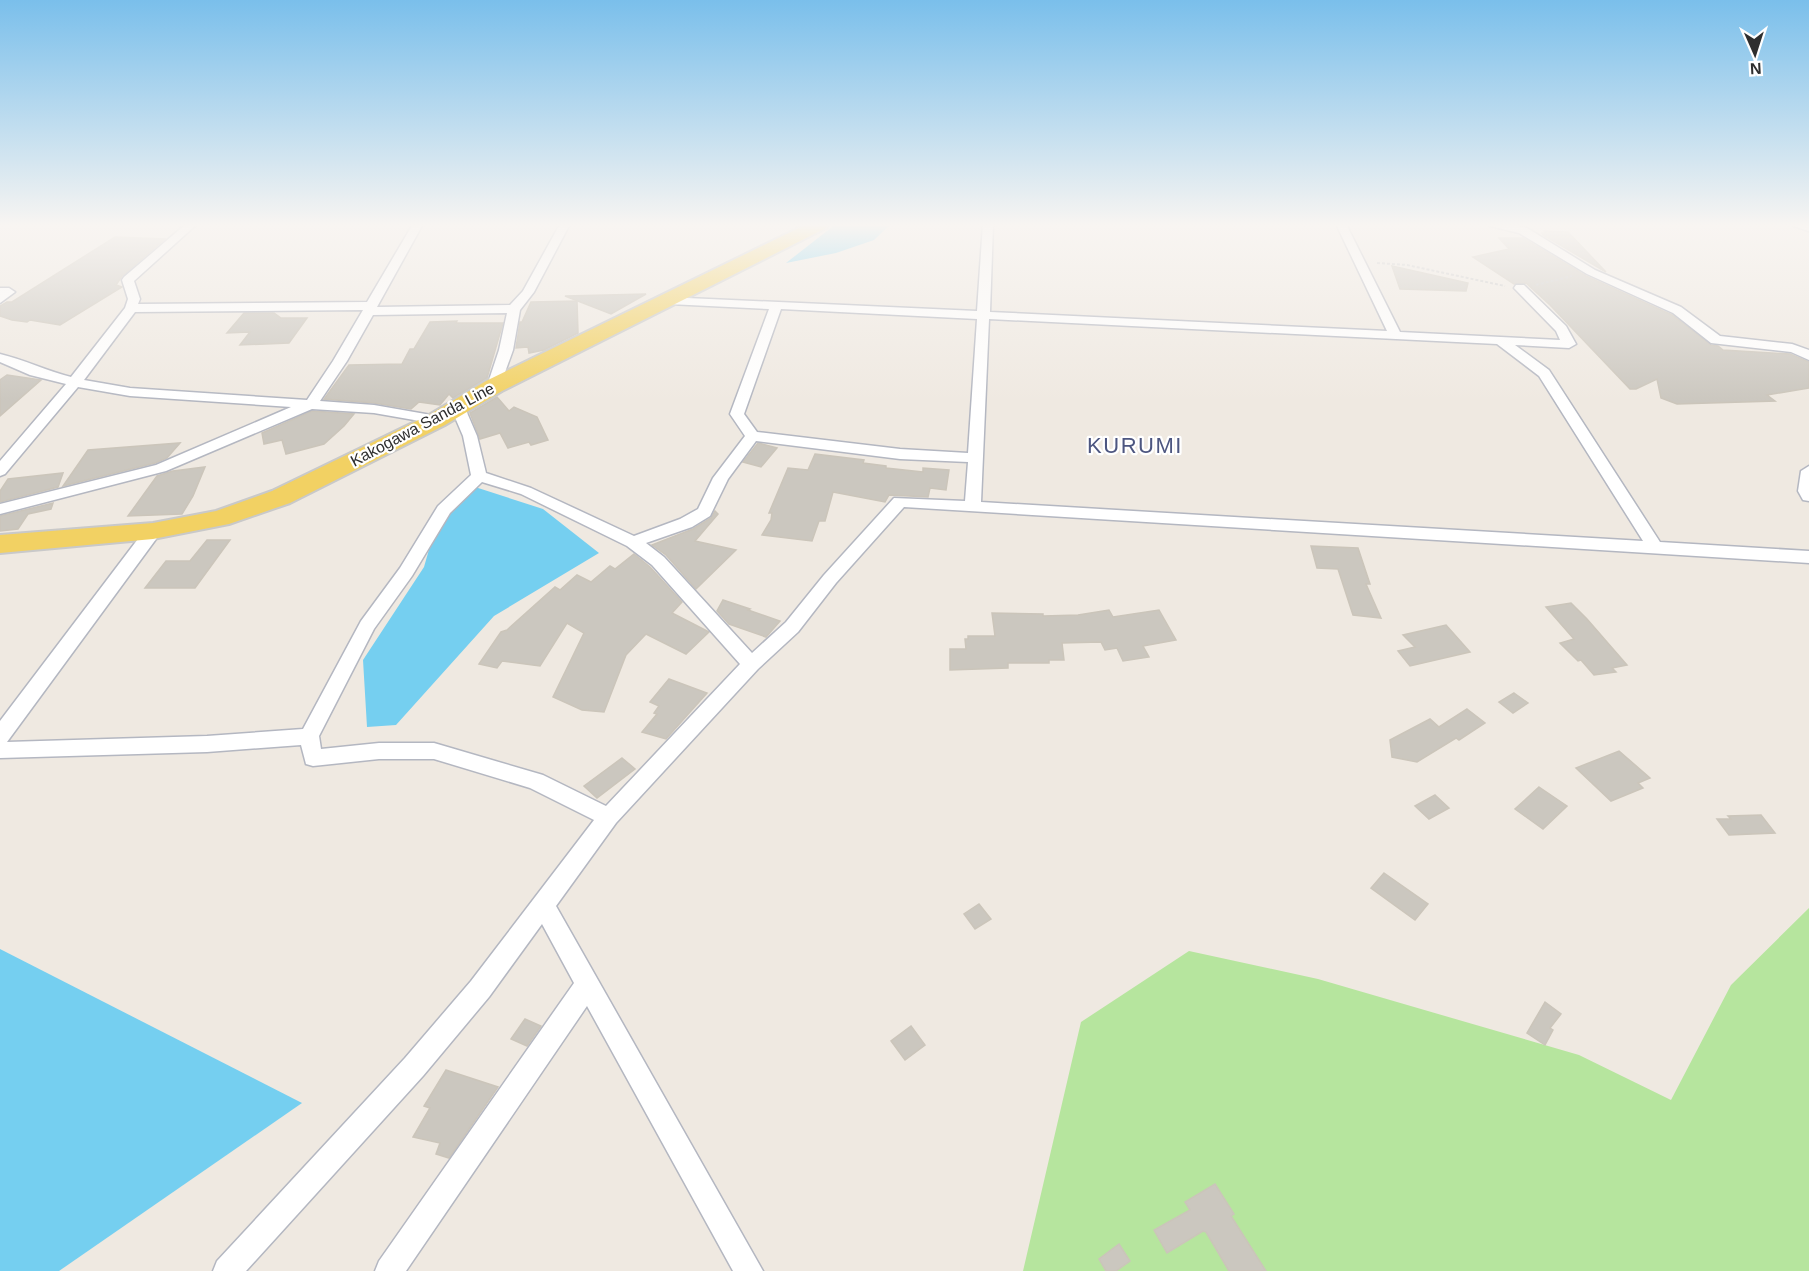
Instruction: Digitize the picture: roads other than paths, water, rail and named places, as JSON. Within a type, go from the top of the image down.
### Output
[{"type":"main road","name":"Kakogawa Sanda Line","points":[[0,544],[153,531],[220,518],[281,497],[437,420],[494,386],[702,283]]},
{"type":"street","points":[[0,471],[131,308],[135,299],[129,283]]},
{"type":"street","points":[[0,509],[161,468],[310,404],[340,361],[385,283]]},
{"type":"street","points":[[494,386],[506,350],[514,309],[533,283]]},
{"type":"street","points":[[973,506],[974,458],[985,316],[984,283]]},
{"type":"street","points":[[1370,283],[1395,334]]},
{"type":"street","points":[[1617,283],[1677,310],[1716,340],[1792,348],[1809,356]]},
{"type":"street","points":[[669,300],[1569,344],[1561,329],[1520,288]]},
{"type":"street","points":[[0,292],[9,292],[0,299]]},
{"type":"street","points":[[776,305],[737,414],[752,436],[900,454],[974,458]]},
{"type":"street","points":[[131,308],[514,309]]},
{"type":"street","points":[[1499,340],[1544,373],[1655,547]]},
{"type":"street","points":[[1792,348],[1809,346]]},
{"type":"street","points":[[0,358],[20,364],[35,372],[73,382],[130,392],[374,409],[437,420]]},
{"type":"street","points":[[458,408],[470,436],[479,476]]},
{"type":"street","points":[[633,542],[686,523],[704,512],[721,478],[752,436]]},
{"type":"street","points":[[1809,471],[1806,491],[1809,496]]},
{"type":"street","points":[[479,476],[526,491],[633,542],[658,561],[751,664]]},
{"type":"street","points":[[479,476],[444,510],[406,572],[367,626],[309,736],[313,758],[379,750],[434,751],[536,781],[609,817]]},
{"type":"street","points":[[227,1271],[414,1067],[480,989],[609,817],[751,664],[792,627],[830,579],[900,502],[1809,557]]},
{"type":"street","points":[[0,736],[153,531]]},
{"type":"street","points":[[0,750],[207,744],[309,736]]},
{"type":"street","points":[[544,906],[749,1271]]},
{"type":"street","points":[[389,1271],[588,984]]},
{"type":"water","points":[[475,487],[543,509],[599,553],[494,616],[396,725],[367,727],[363,660],[424,567],[440,511]]},
{"type":"water","points":[[0,949],[302,1103],[59,1271],[0,1271]]},
{"type":"district","name":"KURUMI","points":[[1135,445]]}]
